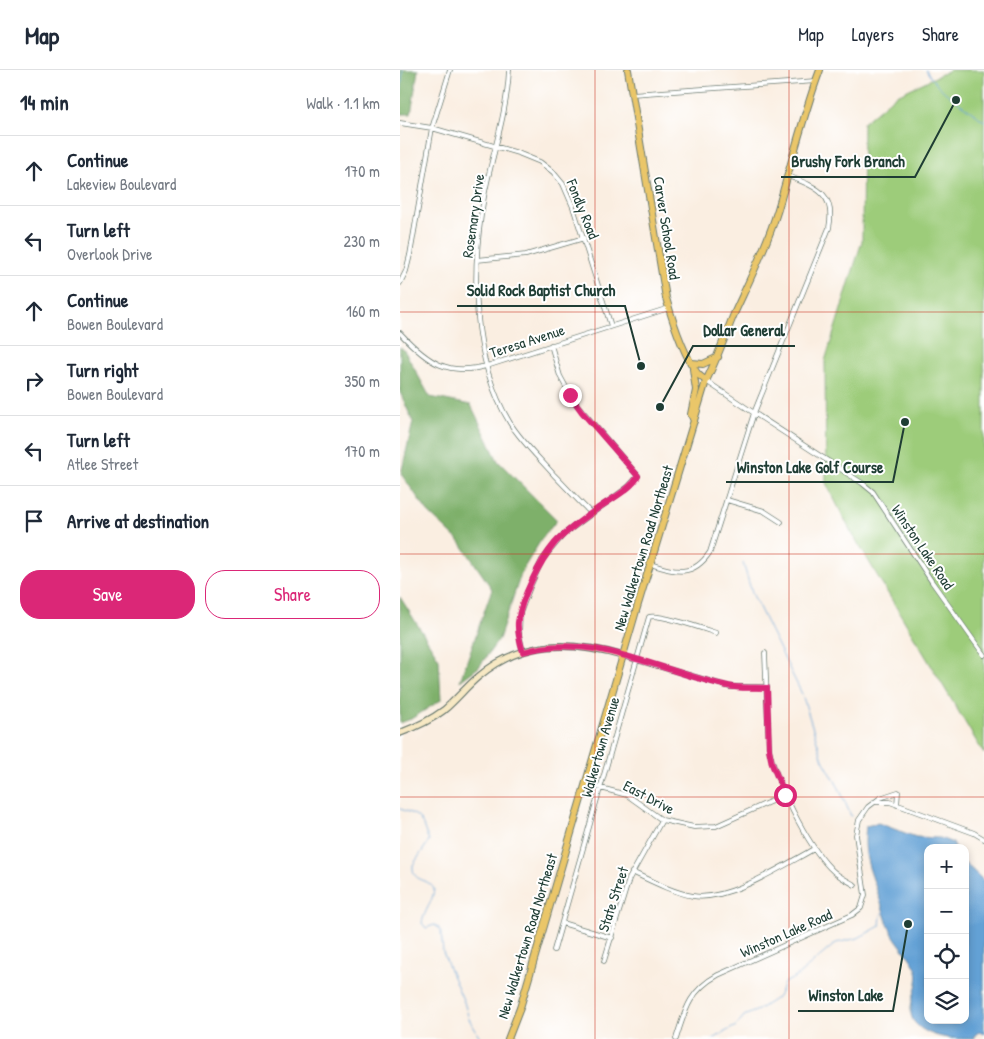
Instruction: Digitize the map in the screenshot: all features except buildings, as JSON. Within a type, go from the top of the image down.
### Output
[{"type":"main road","name":"Carver School Road","points":[[628,70],[663,286],[669,308],[692,363],[698,374],[706,380]]},
{"type":"main road","name":"New Walkertown Road Northeast","points":[[508,1039],[520,1008],[706,380],[767,242],[786,175],[820,70]]},
{"type":"main road","points":[[694,421],[690,414],[696,390],[692,363],[703,364],[718,356]]},
{"type":"street","points":[[400,283],[410,256],[432,128],[450,70]]},
{"type":"street","name":"Rosemary Drive","points":[[509,70],[506,98],[484,198],[477,260],[477,296],[486,366],[496,398],[517,434],[592,513]]},
{"type":"street","points":[[632,94],[816,80]]},
{"type":"street","name":"Fondly Road","points":[[400,123],[432,128],[496,146],[531,158],[552,172],[568,192],[611,326]]},
{"type":"street","points":[[650,564],[675,572],[696,567],[705,560],[710,552],[754,413],[829,228],[831,215],[829,203],[823,194],[815,186],[786,175]]},
{"type":"street","points":[[477,260],[526,255],[584,238]]},
{"type":"street","name":"Teresa Avenue","points":[[400,334],[426,359],[440,366],[462,370],[486,366],[669,308]]},
{"type":"street","points":[[523,652],[519,634],[519,618],[538,569],[549,551],[561,538],[628,487],[638,476],[573,400],[560,376],[551,346]]},
{"type":"street","name":"Winston Lake Road","points":[[706,380],[873,492],[932,582],[984,656]]},
{"type":"street","points":[[727,500],[764,511],[782,522]]},
{"type":"street","name":"Walkertown Avenue","points":[[554,950],[599,788],[651,616],[662,617],[716,633]]},
{"type":"street","points":[[400,733],[434,717],[451,704],[485,671],[504,660],[523,652],[551,646],[579,646],[623,656],[730,686],[767,688]]},
{"type":"street","points":[[765,653],[769,749],[772,764],[785,795],[814,849],[830,869],[855,885]]},
{"type":"street","name":"East Drive","points":[[586,784],[628,795],[662,820],[687,826],[710,827],[785,795]]},
{"type":"street","name":"Winston Lake Road","points":[[676,1039],[687,1006],[695,992],[705,983],[718,975],[846,918],[861,908],[865,895],[856,829],[861,816],[880,798],[898,792],[897,805]]},
{"type":"street","points":[[874,802],[890,802],[974,833],[984,839]]},
{"type":"street","name":"State Street","points":[[604,961],[632,872],[662,820]]},
{"type":"street","points":[[632,872],[678,891],[694,896],[710,897],[727,893],[748,884],[814,849]]},
{"type":"street","points":[[562,923],[612,938]]},
{"type":"green space","points":[[400,70],[418,70],[411,114],[400,114]]},
{"type":"green space","points":[[950,70],[984,70],[984,754],[850,530],[826,483],[825,361],[862,241],[863,123],[895,96]]},
{"type":"green space","points":[[400,347],[404,350],[430,397],[471,405],[498,461],[557,520],[541,540],[522,571],[499,639],[479,667],[460,681],[492,589],[460,542],[428,512],[401,474],[413,422],[400,392]]},
{"type":"green space","points":[[400,597],[439,659],[441,700],[411,719],[400,723]]},
{"type":"water","points":[[878,823],[916,837],[940,838],[954,844],[924,844],[924,1024],[969,1024],[969,867],[984,881],[984,1035],[980,1031],[974,1036],[975,1039],[943,1037],[928,1032],[915,1023],[912,1017],[911,1004],[917,984],[917,971],[889,927],[866,856],[866,826]]},
{"type":"waterway","points":[[400,103],[403,70]]},
{"type":"waterway","points":[[926,70],[945,92],[984,121]]},
{"type":"waterway","points":[[743,563],[752,593],[802,694],[823,760],[839,788],[851,816]]},
{"type":"waterway","points":[[400,809],[413,814],[420,820],[429,841],[413,865],[413,871],[417,878],[428,882],[434,889],[422,923],[426,928],[434,925],[441,932],[443,952],[469,1019],[481,1039]]},
{"type":"waterway","points":[[712,1039],[736,1026],[744,1016],[758,1010],[778,997],[784,983],[796,977],[836,943],[858,938],[880,926],[883,913]]},
{"type":"place","name":"Brushy Fork Branch","points":[[956,100]]},
{"type":"place","name":"Solid Rock Baptist Church","points":[[641,366]]},
{"type":"place","name":"Dollar General","points":[[660,407]]},
{"type":"place","name":"Winston Lake Golf Course","points":[[905,422]]},
{"type":"place","name":"Winston Lake","points":[[908,924]]},
{"type":"route","points":[[570,395],[582,412],[638,476],[637,480],[628,487],[568,530],[542,560],[520,613],[518,628],[523,652],[560,645],[586,647],[730,686],[767,688],[769,749],[772,764],[785,795]]}]
